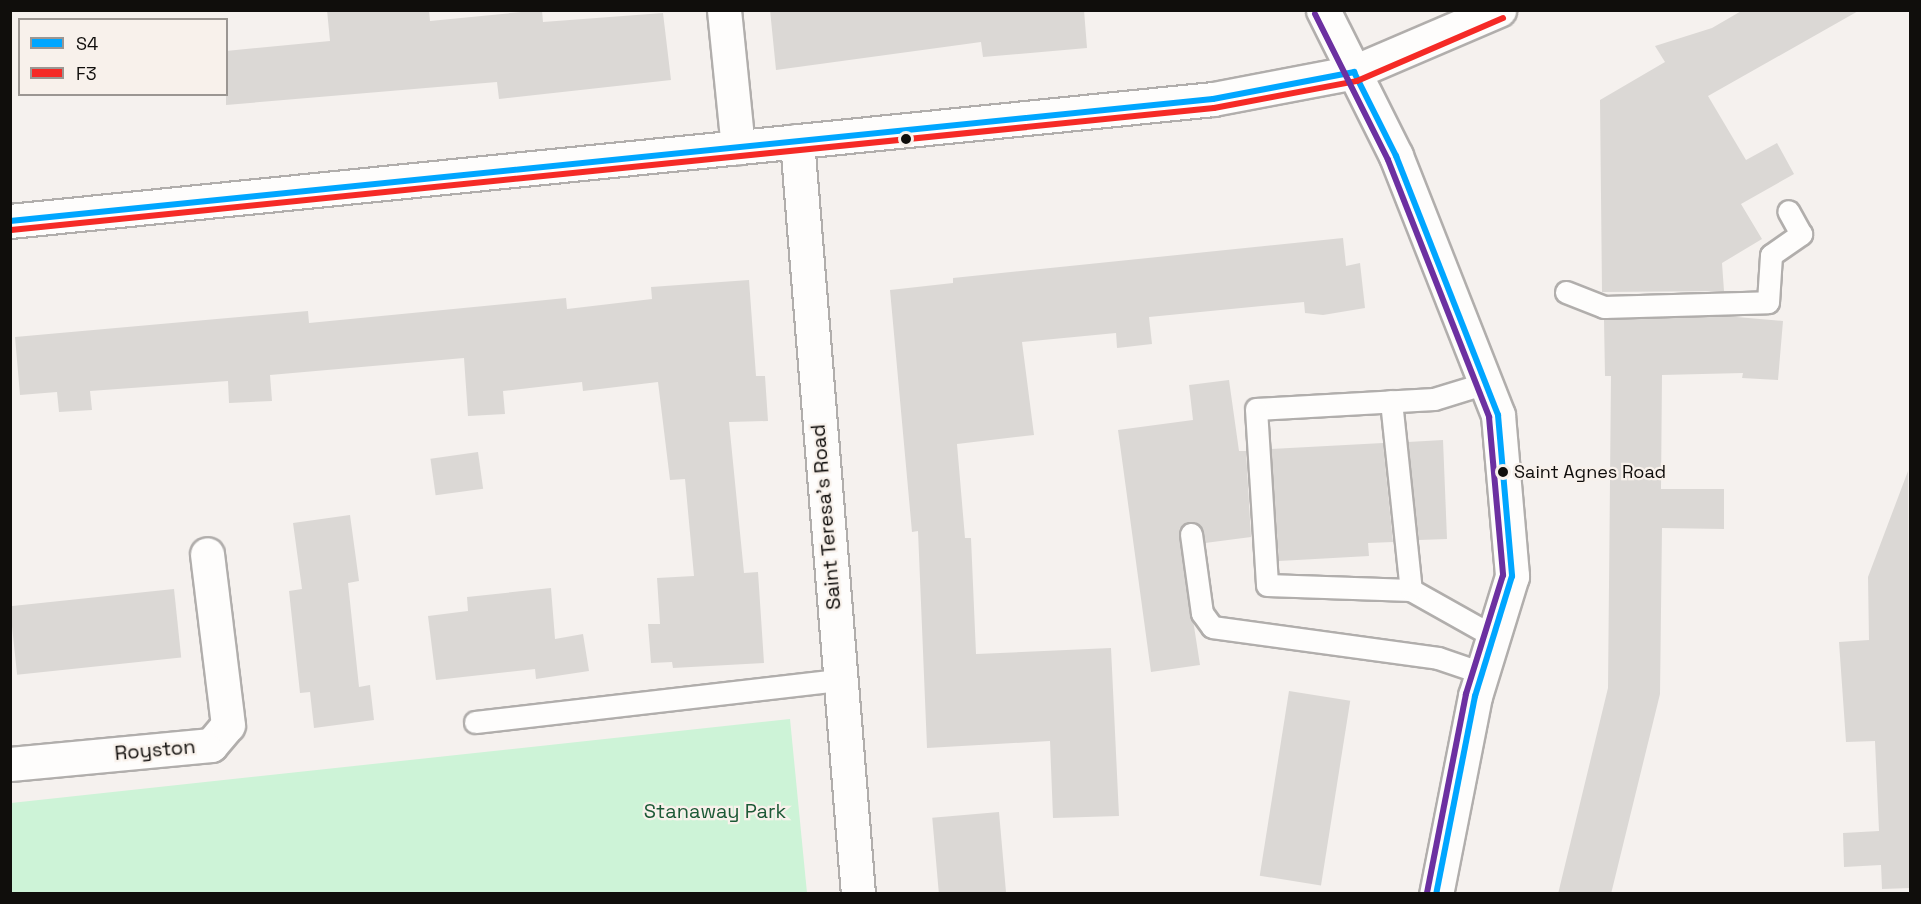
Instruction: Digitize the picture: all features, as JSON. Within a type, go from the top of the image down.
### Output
[{"type":"street","points":[[724,10],[738,147]]},
{"type":"street","points":[[1323,10],[1396,156],[1498,415],[1512,576],[1482,673],[1436,894]]},
{"type":"street","points":[[10,221],[1213,99],[1354,72],[1499,10]]},
{"type":"street","name":"Saint Teresa's Road","points":[[797,141],[838,680],[858,894]]},
{"type":"street","name":"Royston","points":[[10,764],[211,745],[228,725],[207,554]]},
{"type":"lane","points":[[1566,292],[1604,307],[1768,302],[1771,255],[1802,234],[1788,212]]},
{"type":"lane","points":[[1486,383],[1434,399],[1256,409],[1267,585],[1411,590],[1493,636]]},
{"type":"lane","points":[[1391,401],[1411,590]]},
{"type":"lane","points":[[1191,534],[1202,613],[1212,627],[1438,658],[1482,673]]},
{"type":"lane","points":[[475,722],[838,680]]},
{"type":"green space","name":"Stanaway Park","points":[[790,719],[807,893],[11,893],[11,803]]},
{"type":"building","points":[[327,10],[429,10],[430,21],[542,10],[543,22],[663,13],[671,80],[499,99],[497,82],[226,105],[228,51],[330,41]]},
{"type":"building","points":[[770,10],[1084,10],[1087,48],[983,57],[981,42],[776,70]]},
{"type":"building","points":[[1743,10],[1860,10],[1708,96],[1746,160],[1777,143],[1794,174],[1741,204],[1762,239],[1722,263],[1724,291],[1602,292],[1600,100],[1665,62],[1655,46],[1712,28]]},
{"type":"building","points":[[1343,238],[1346,266],[1360,263],[1365,308],[1323,315],[1305,313],[1304,302],[1149,317],[1152,344],[1117,348],[1116,333],[1022,342],[1034,435],[957,444],[965,538],[971,538],[976,654],[1111,648],[1119,816],[1053,818],[1050,741],[927,748],[918,531],[912,532],[890,290],[953,283],[953,278]]},
{"type":"building","points":[[749,280],[756,376],[765,376],[768,421],[729,422],[744,573],[758,572],[764,663],[673,668],[672,662],[651,663],[648,624],[660,624],[657,578],[694,576],[685,479],[670,480],[658,382],[583,391],[582,382],[503,391],[505,414],[468,416],[464,358],[270,375],[272,401],[229,403],[228,381],[90,391],[92,410],[59,412],[57,392],[20,395],[15,337],[308,311],[309,323],[566,298],[567,309],[652,299],[651,287]]},
{"type":"building","points":[[1725,316],[1783,321],[1778,380],[1742,378],[1743,373],[1662,375],[1661,489],[1724,489],[1724,529],[1662,528],[1660,694],[1611,894],[1558,894],[1608,688],[1611,376],[1605,376],[1604,320]]},
{"type":"building","points":[[1229,380],[1239,451],[1246,451],[1251,537],[1205,543],[1196,522],[1179,529],[1200,665],[1151,672],[1118,430],[1193,420],[1189,385]]},
{"type":"building","points":[[1443,440],[1447,539],[1419,540],[1408,442]]},
{"type":"building","points":[[1383,443],[1393,542],[1368,543],[1369,556],[1279,561],[1271,449]]},
{"type":"building","points":[[478,452],[483,489],[436,495],[430,459]]},
{"type":"building","points":[[1908,471],[1911,888],[1882,889],[1881,865],[1844,867],[1843,833],[1879,831],[1875,741],[1846,742],[1839,642],[1869,640],[1868,577]]},
{"type":"building","points":[[350,515],[359,581],[348,583],[359,687],[370,685],[374,720],[314,728],[310,692],[300,693],[289,591],[302,589],[293,523]]},
{"type":"building","points":[[551,588],[555,639],[583,634],[589,671],[536,679],[535,669],[436,680],[428,616],[468,611],[467,597]]},
{"type":"building","points":[[174,589],[181,658],[17,675],[10,606]]},
{"type":"building","points":[[1289,691],[1350,701],[1321,885],[1260,876]]},
{"type":"building","points":[[999,812],[1006,894],[939,894],[932,818]]},
{"type":"transit line","points":[[1315,14],[1388,160],[1489,417],[1503,575],[1466,694],[1427,892]]},
{"type":"transit line","name":"F3","points":[[11,230],[1214,108],[1357,81],[1503,18]]},
{"type":"transit line","name":"S4","points":[[1354,72],[1396,156],[1498,415],[1512,576],[1475,696],[1436,894]]},
{"type":"transit line","name":"S4","points":[[10,221],[1213,99],[1354,72]]},
{"type":"place","name":"Saint Agnes Road","points":[[1503,472]]}]
